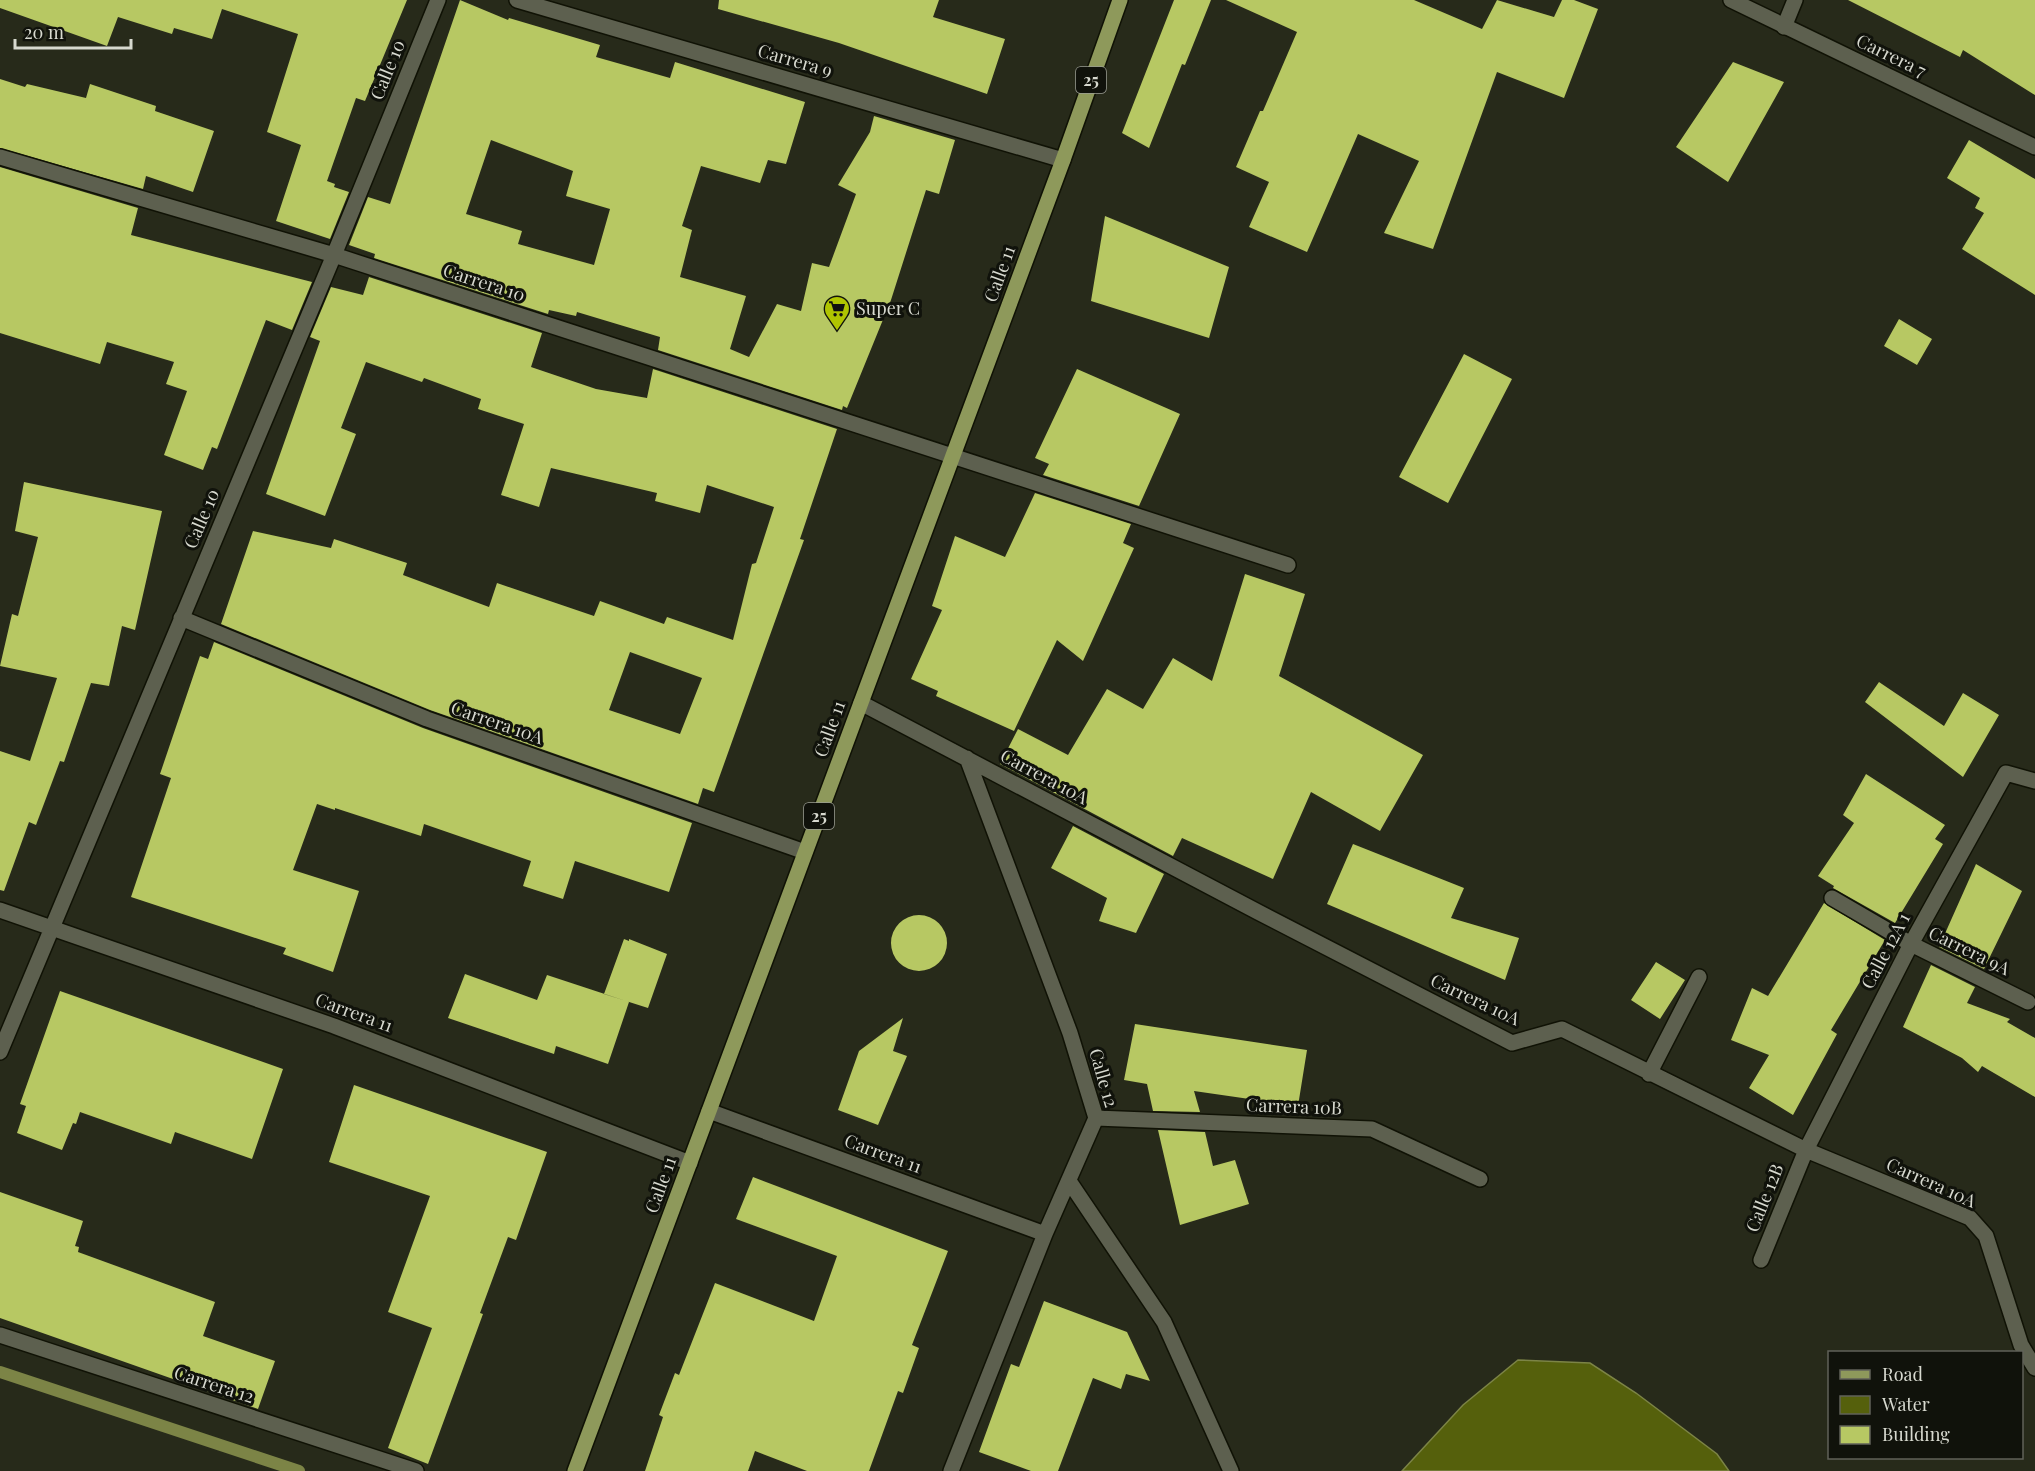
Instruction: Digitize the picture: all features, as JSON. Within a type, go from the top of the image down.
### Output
[{"type":"main road","name":"Calle 11","points":[[575,1471],[1063,160],[1120,0]]},
{"type":"street","name":"Calle 10","points":[[0,1052],[334,255],[438,0]]},
{"type":"street","name":"Carrera 9","points":[[517,0],[1063,160]]},
{"type":"street","name":"Carrera 7","points":[[1731,0],[2035,147]]},
{"type":"street","points":[[1784,27],[1795,0]]},
{"type":"street","name":"Carrera 10","points":[[0,157],[334,255],[1288,565]]},
{"type":"street","name":"Carrera 10A","points":[[181,618],[427,719],[805,852]]},
{"type":"street","name":"Carrera 10A","points":[[861,703],[1512,1043],[1562,1029],[1806,1150],[1970,1218],[1986,1236],[2021,1345],[2035,1368]]},
{"type":"street","name":"Calle 12","points":[[951,1471],[1045,1234],[1096,1118],[1070,1033],[967,758]]},
{"type":"street","name":"Calle 12A 1","points":[[1806,1150],[1911,944],[2006,773],[2035,781]]},
{"type":"street","name":"Carrera 9A","points":[[1832,898],[1911,944],[2028,1002]]},
{"type":"street","name":"Carrera 11","points":[[0,910],[334,1026],[690,1163]]},
{"type":"street","points":[[1649,1074],[1700,977]]},
{"type":"street","name":"Carrera 11","points":[[709,1111],[1045,1234]]},
{"type":"street","name":"Carrera 10B","points":[[1096,1118],[1372,1130],[1480,1179]]},
{"type":"street","name":"Calle 12B","points":[[1761,1260],[1806,1150]]},
{"type":"street","points":[[1069,1181],[1164,1322],[1231,1471]]},
{"type":"street","name":"Carrera 12","points":[[0,1335],[416,1471]]},
{"type":"water","points":[[1518,1360],[1590,1363],[1636,1393],[1717,1454],[1729,1471],[1402,1471],[1463,1405]]},
{"type":"building","points":[[0,0],[407,0],[365,101],[356,98],[327,181],[335,184],[334,187],[349,192],[330,239],[276,221],[301,145],[267,132],[298,34],[222,9],[212,39],[174,28],[172,34],[118,17],[107,46],[0,8]]},
{"type":"building","points":[[460,0],[508,20],[509,18],[600,45],[596,57],[670,78],[675,62],[805,102],[786,164],[768,160],[760,183],[701,166],[682,226],[692,230],[680,277],[746,296],[730,349],[749,357],[777,304],[801,311],[812,263],[829,267],[856,194],[838,185],[870,132],[874,116],[955,140],[939,194],[926,190],[891,300],[847,408],[843,406],[842,410],[658,350],[660,337],[577,312],[576,316],[549,310],[548,314],[374,258],[375,254],[349,245],[368,197],[390,204]],"holes":[[[491,140],[573,171],[566,196],[610,209],[594,265],[518,244],[522,231],[466,214]]]},
{"type":"building","points":[[719,0],[939,0],[933,17],[1005,39],[987,94],[839,43],[718,9]]},
{"type":"building","points":[[1174,0],[1211,0],[1185,65],[1182,64],[1149,148],[1122,133]]},
{"type":"building","points":[[1226,0],[1414,0],[1482,29],[1497,0],[1554,17],[1562,0],[1574,0],[1598,9],[1564,98],[1497,72],[1433,249],[1384,233],[1419,161],[1358,134],[1307,252],[1249,227],[1269,182],[1236,167],[1297,32]]},
{"type":"building","points":[[1848,0],[2035,0],[2035,95],[1963,50],[1960,57]]},
{"type":"building","points":[[1733,62],[1784,82],[1728,182],[1676,147]]},
{"type":"building","points":[[0,79],[25,87],[27,84],[86,98],[90,84],[156,106],[155,111],[214,131],[193,192],[146,176],[143,189],[0,148]]},
{"type":"building","points":[[1969,140],[2035,179],[2035,295],[1962,249],[1984,213],[1975,208],[1980,198],[1947,178]]},
{"type":"building","points":[[0,167],[138,208],[131,235],[312,282],[292,330],[266,320],[217,449],[212,447],[203,470],[164,455],[187,391],[166,384],[174,362],[107,342],[100,364],[0,333]]},
{"type":"building","points":[[1105,216],[1229,267],[1209,338],[1091,301]]},
{"type":"building","points":[[369,277],[542,333],[531,367],[596,389],[647,398],[653,369],[837,429],[800,539],[804,540],[714,792],[703,788],[698,804],[430,710],[221,624],[253,531],[331,548],[334,539],[407,563],[403,575],[489,607],[497,583],[594,616],[600,601],[664,624],[667,617],[733,640],[752,564],[756,563],[774,507],[707,485],[700,513],[655,501],[657,493],[551,468],[539,507],[501,495],[524,424],[478,409],[481,399],[424,378],[422,382],[366,362],[341,428],[356,434],[325,516],[266,494],[320,341],[310,337],[331,287],[363,295]],"holes":[[[630,652],[702,678],[680,734],[609,710]]]},
{"type":"building","points":[[1899,319],[1932,339],[1917,365],[1884,346]]},
{"type":"building","points":[[1464,354],[1512,379],[1448,503],[1399,477]]},
{"type":"building","points":[[1077,369],[1180,414],[1139,506],[1043,475],[1049,464],[1035,458]]},
{"type":"building","points":[[24,482],[162,511],[135,630],[122,626],[109,686],[91,683],[64,762],[60,761],[36,825],[29,822],[4,891],[0,890],[0,751],[30,761],[57,678],[0,666],[12,614],[18,616],[38,537],[15,531]]},
{"type":"building","points":[[1035,493],[1131,524],[1123,543],[1134,548],[1083,661],[1057,640],[1014,731],[936,696],[938,691],[911,679],[942,610],[932,606],[955,536],[1005,557]]},
{"type":"building","points":[[1245,574],[1305,594],[1279,676],[1423,755],[1380,831],[1311,792],[1273,879],[1182,838],[1173,856],[1000,764],[1018,729],[1068,755],[1107,689],[1143,709],[1173,658],[1212,681]]},
{"type":"building","points":[[214,642],[423,728],[692,823],[669,892],[575,861],[563,899],[523,886],[531,861],[424,824],[421,836],[317,804],[293,870],[359,891],[333,972],[283,954],[286,948],[131,897],[171,778],[160,774],[200,656],[208,659]]},
{"type":"building","points":[[1879,682],[1944,726],[1963,693],[1999,715],[1963,777],[1865,702]]},
{"type":"building","points":[[1866,774],[1945,825],[1935,839],[1943,844],[1895,923],[1833,888],[1834,886],[1818,876],[1854,823],[1843,815]]},
{"type":"building","points":[[1073,826],[1164,874],[1136,933],[1099,921],[1107,898],[1051,868]]},
{"type":"building","points":[[1353,844],[1464,888],[1451,918],[1519,938],[1505,980],[1327,904]]},
{"type":"building","points":[[1976,864],[2022,891],[1984,969],[1939,947]]},
{"type":"building","points":[[1824,903],[1885,940],[1831,1030],[1837,1034],[1793,1115],[1749,1088],[1769,1055],[1731,1040],[1752,988],[1768,996]]},
{"type":"building","points":[[919,915],[939,923],[947,943],[939,963],[919,971],[899,963],[891,943],[899,923]]},
{"type":"building","points":[[624,939],[667,954],[648,1008],[604,994]]},
{"type":"building","points":[[1656,962],[1685,980],[1660,1019],[1631,1000]]},
{"type":"building","points":[[1931,965],[1975,987],[1967,1003],[2010,1019],[2007,1022],[2035,1038],[2035,1097],[1982,1066],[1978,1072],[1962,1058],[1903,1027]]},
{"type":"building","points":[[465,974],[537,1000],[547,975],[629,1002],[608,1064],[556,1046],[554,1054],[448,1018]]},
{"type":"building","points":[[60,991],[283,1069],[252,1159],[175,1132],[171,1144],[80,1112],[62,1150],[17,1133],[26,1106],[20,1104]]},
{"type":"building","points":[[903,1018],[893,1051],[907,1056],[878,1125],[838,1110],[859,1051]]},
{"type":"building","points":[[1135,1024],[1307,1050],[1298,1106],[1194,1091],[1200,1112],[1153,1111],[1147,1084],[1124,1080]]},
{"type":"building","points":[[354,1085],[547,1152],[516,1240],[508,1237],[480,1313],[483,1314],[428,1464],[388,1448],[432,1328],[388,1312],[430,1196],[329,1162]]},
{"type":"building","points":[[1158,1130],[1205,1132],[1213,1166],[1235,1160],[1249,1204],[1180,1225]]},
{"type":"building","points":[[753,1177],[948,1251],[912,1345],[919,1348],[903,1393],[898,1391],[869,1471],[807,1471],[755,1451],[748,1471],[645,1471],[663,1417],[659,1415],[675,1373],[679,1375],[715,1283],[814,1321],[837,1256],[736,1219]]},
{"type":"building","points":[[0,1192],[83,1221],[75,1246],[79,1247],[78,1252],[215,1302],[203,1336],[275,1361],[258,1409],[0,1318]]},
{"type":"building","points":[[1044,1301],[1127,1332],[1150,1381],[1126,1374],[1121,1389],[1093,1378],[1058,1471],[1031,1471],[979,1452],[1011,1364],[1019,1367]]},
{"type":"waterway","points":[[0,1372],[299,1471]]},
{"type":"place","name":"Super C","points":[[837,332]]}]
